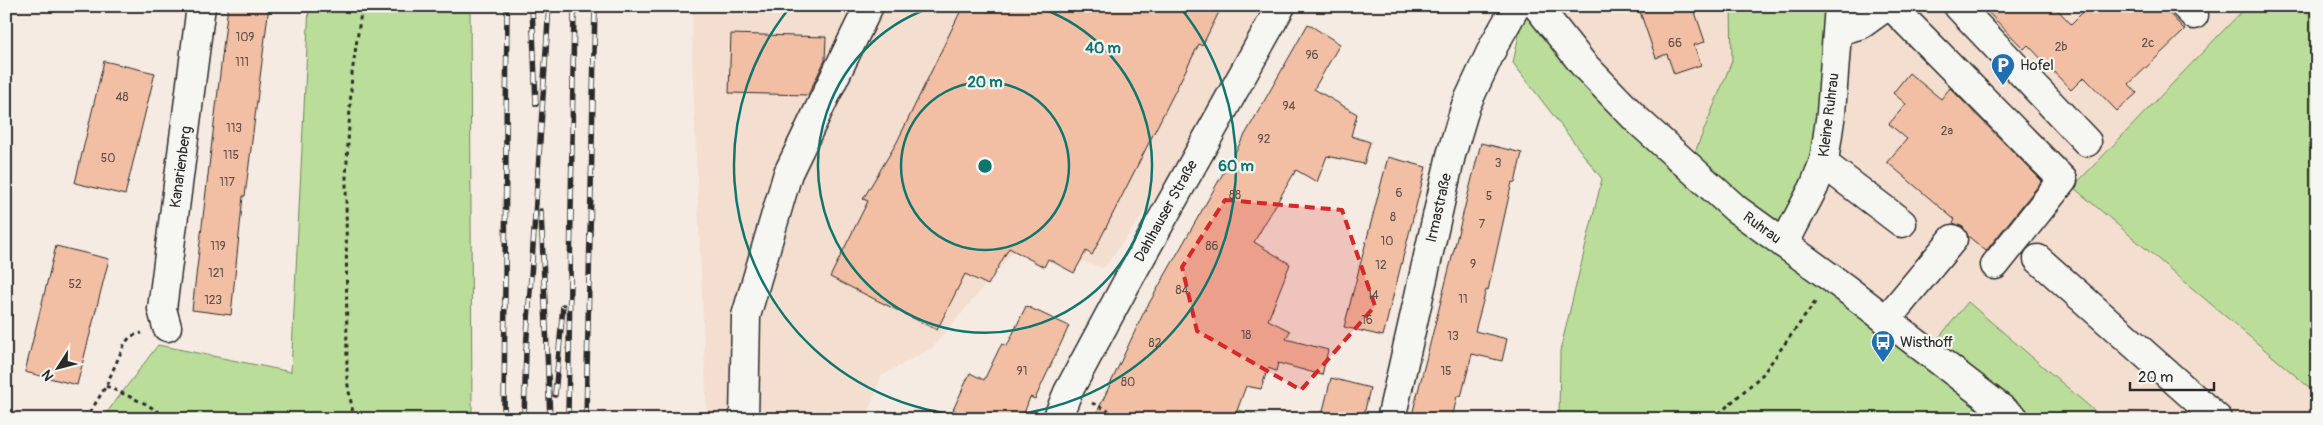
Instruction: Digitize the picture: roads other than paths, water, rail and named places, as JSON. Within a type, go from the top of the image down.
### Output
[{"type":"street","name":"Kanarienberg","points":[[166,327],[162,310],[201,6]]},
{"type":"street","points":[[744,419],[746,316],[788,173],[869,6]]},
{"type":"street","name":"Dahlhauser Straße","points":[[1057,419],[1068,392],[1186,174],[1282,6]]},
{"type":"street","name":"Irmastraße","points":[[1391,419],[1451,156],[1464,114],[1494,45],[1516,6]]},
{"type":"street","name":"Ruhrau","points":[[1538,6],[1583,64],[1636,119],[1736,209],[1831,278],[2015,419]]},
{"type":"street","points":[[1838,19],[1862,24],[1887,6]]},
{"type":"street","points":[[1891,6],[2063,180],[1995,265]]},
{"type":"street","points":[[1958,6],[2087,142]]},
{"type":"street","name":"Kleine Ruhrau","points":[[1784,244],[1814,187],[1823,163],[1831,113],[1838,19]]},
{"type":"street","points":[[1823,163],[1902,224]]},
{"type":"street","points":[[1886,320],[1953,239]]},
{"type":"street","points":[[2038,259],[2218,419]]},
{"type":"railway","points":[[504,419],[507,6]]},
{"type":"railway","points":[[532,6],[536,104]]},
{"type":"railway","points":[[524,419],[526,351],[549,6]]},
{"type":"railway","points":[[568,419],[574,6]]},
{"type":"railway","points":[[586,419],[595,6]]},
{"type":"railway","points":[[541,211],[550,419]]},
{"type":"railway","points":[[555,395],[563,306]]},
{"type":"place","name":"Hofel","points":[[2003,86]]},
{"type":"place","name":"Wisthoff","points":[[1883,363]]}]
